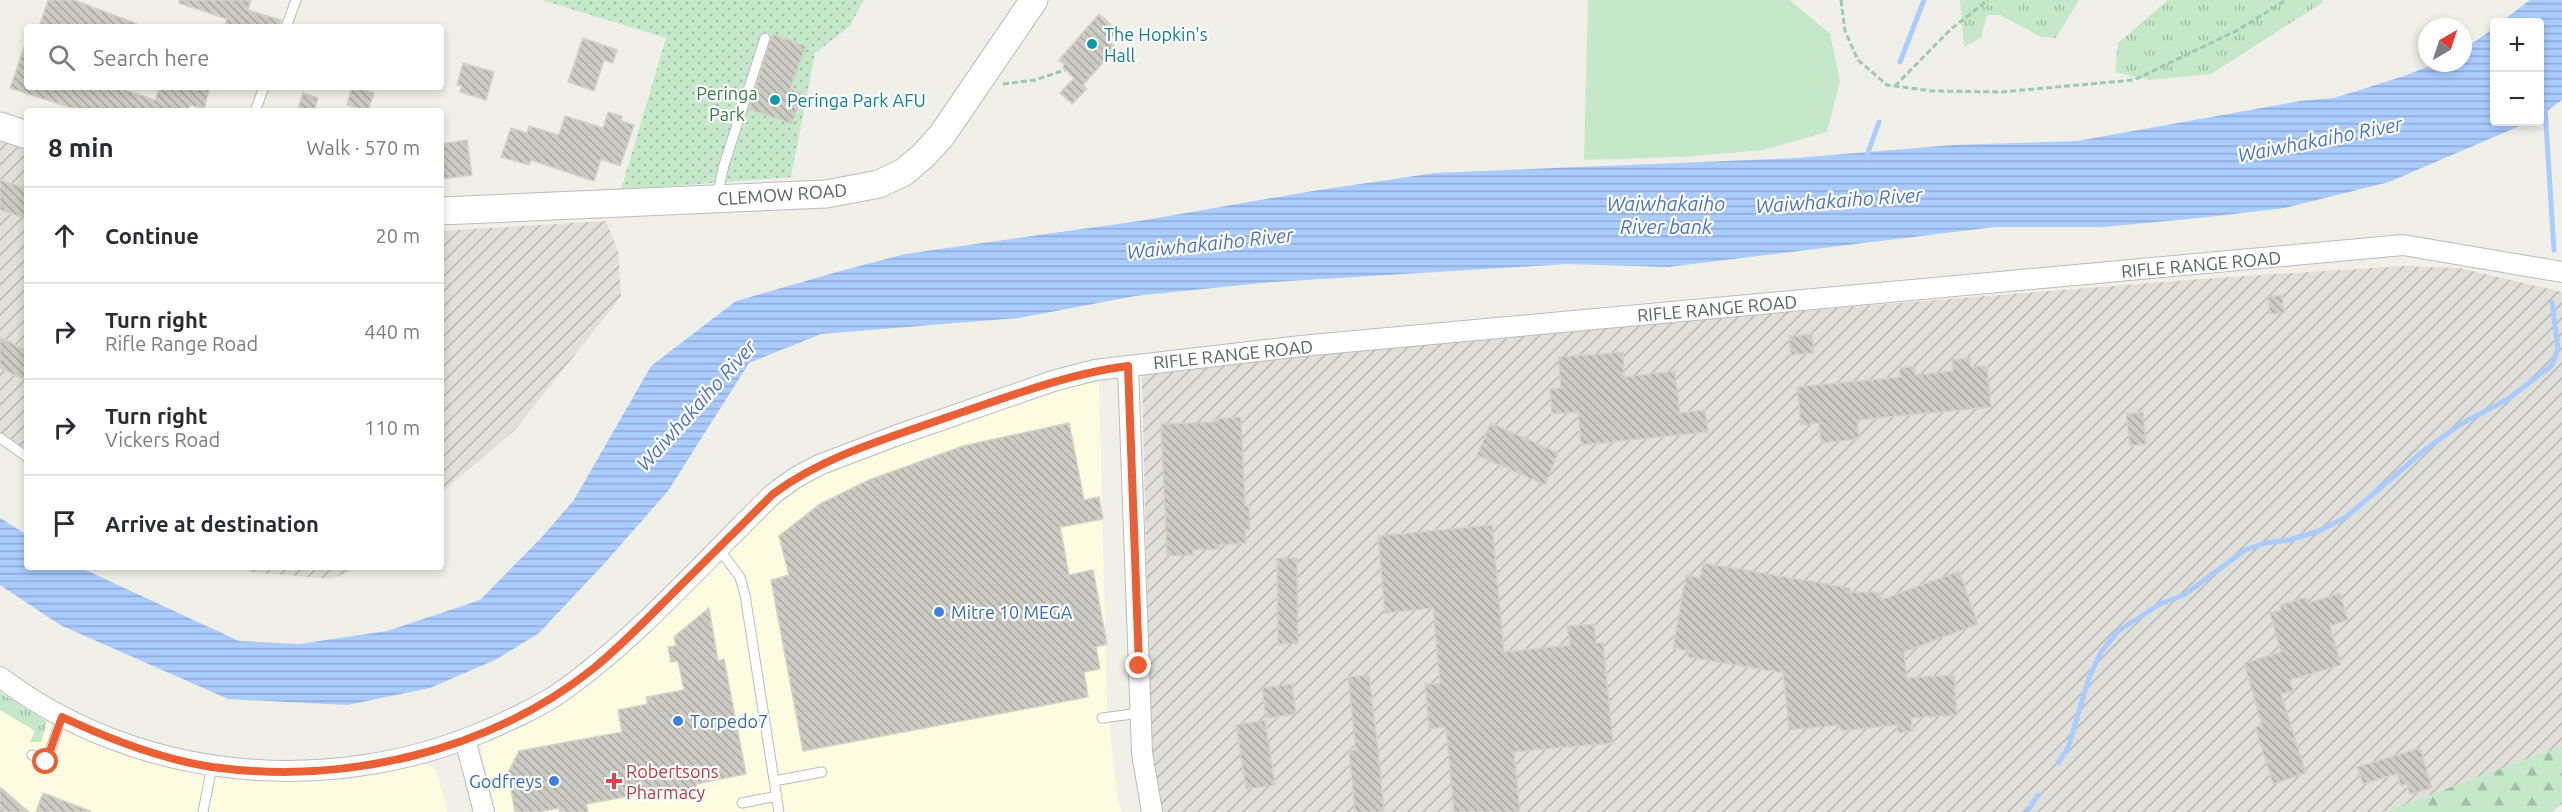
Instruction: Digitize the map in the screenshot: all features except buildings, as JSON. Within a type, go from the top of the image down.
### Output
[{"type":"street","name":"CLEMOW ROAD","points":[[444,212],[826,194],[879,184],[904,172],[942,135],[1034,0]]},
{"type":"street","points":[[0,126],[24,134]]},
{"type":"street","name":"RIFLE RANGE ROAD","points":[[0,677],[62,717],[128,744],[212,766],[287,772],[333,770],[419,755],[465,740],[518,717],[555,695],[622,644],[773,494],[795,478],[819,465],[1053,381],[1095,370],[1301,346],[2403,245],[2562,272]]},
{"type":"street","points":[[1128,366],[1142,753],[1152,812]]},
{"type":"street","points":[[465,740],[484,812]]},
{"type":"lane","points":[[287,24],[296,0]]},
{"type":"lane","points":[[717,199],[724,165],[765,38]]},
{"type":"lane","points":[[256,108],[263,90]]},
{"type":"lane","points":[[0,438],[24,455]]},
{"type":"lane","points":[[718,548],[732,565],[742,586],[779,812]]},
{"type":"lane","points":[[1102,718],[1140,713]]},
{"type":"lane","points":[[32,755],[46,762],[62,717]]},
{"type":"lane","points":[[203,812],[212,766]]},
{"type":"lane","points":[[774,781],[822,772]]},
{"type":"lane","points":[[742,802],[777,796]]},
{"type":"path","points":[[1840,0],[1845,31],[1858,60],[1887,85],[1932,92],[2001,92],[2134,80],[2238,30],[2286,0]]},
{"type":"path","points":[[1894,87],[1951,29],[1988,0]]},
{"type":"path","points":[[997,84],[1035,80],[1065,70]]},
{"type":"shaded area","points":[[0,137],[24,145],[24,454],[0,438]]},
{"type":"shaded area","points":[[606,221],[618,251],[621,297],[514,431],[444,490],[444,231]]},
{"type":"shaded area","points":[[2403,266],[2459,268],[2562,292],[2562,746],[2384,812],[1161,812],[1151,754],[1142,379],[1149,363],[2214,278]]},
{"type":"shaded area","points":[[1099,382],[1107,706],[1118,802],[1122,812],[496,812],[480,746],[600,669],[729,536],[814,472],[1005,397]]},
{"type":"shaded area","points":[[247,570],[350,570],[330,579]]},
{"type":"shaded area","points":[[0,692],[47,722],[135,752],[294,774],[426,763],[436,770],[448,812],[0,812]]},
{"type":"green space","name":"Peringa Park","points":[[542,0],[864,0],[849,27],[815,53],[791,177],[621,190],[666,38]]},
{"type":"green space","points":[[1588,0],[1790,0],[1830,34],[1840,81],[1827,132],[1763,150],[1682,157],[1584,160]]},
{"type":"green space","points":[[1960,0],[2079,0],[2056,38],[2041,37],[2000,15],[1987,15],[1981,38],[1964,47]]},
{"type":"green space","points":[[2168,0],[2322,0],[2322,3],[2211,74],[2150,80],[2115,72],[2118,43]]},
{"type":"green space","points":[[0,692],[47,722],[41,742],[30,742],[35,731],[0,710]]},
{"type":"green space","points":[[2562,746],[2562,804],[2552,812],[2384,812]]},
{"type":"water","points":[[2530,0],[2562,0],[2562,100],[2544,113],[2544,18],[2506,18]]},
{"type":"water","name":"Waiwhakaiho River bank","points":[[2490,31],[2490,126],[2520,126],[2389,182],[2285,208],[2104,227],[1995,227],[1668,267],[1567,264],[1273,282],[1135,296],[1019,318],[821,334],[749,363],[668,491],[539,633],[497,659],[430,688],[347,705],[228,699],[60,625],[0,585],[0,518],[24,533],[24,570],[85,570],[239,641],[299,644],[387,631],[480,600],[542,537],[574,500],[651,366],[736,301],[905,254],[1139,221],[1435,173],[1796,158],[1953,145],[2077,141],[2300,101],[2334,98],[2418,70],[2472,72],[2472,44]]},
{"type":"waterway","points":[[1900,62],[1924,0]]},
{"type":"waterway","points":[[2545,108],[2554,250]]},
{"type":"waterway","points":[[1866,158],[1879,122]]},
{"type":"waterway","points":[[2058,763],[2068,748],[2089,678],[2101,652],[2118,631],[2160,604],[2184,595],[2245,550],[2319,531],[2346,517],[2426,449],[2461,424],[2508,399],[2552,365],[2558,349],[2552,302]]},
{"type":"waterway","points":[[2027,812],[2038,795]]},
{"type":"place","name":"The Hopkin's Hall","points":[[1092,44]]},
{"type":"place","name":"Peringa Park AFU","points":[[775,100]]},
{"type":"place","name":"Mitre 10 MEGA","points":[[939,612]]},
{"type":"place","name":"Torpedo7","points":[[678,721]]},
{"type":"place","name":"Godfreys","points":[[554,781]]},
{"type":"place","name":"Robertsons Pharmacy","points":[[614,781]]},
{"type":"route","points":[[46,762],[62,717],[93,731],[163,755],[212,766],[287,772],[333,770],[419,755],[465,740],[518,717],[592,669],[622,644],[773,494],[795,478],[819,465],[895,436],[1053,381],[1095,370],[1128,366],[1139,666]]},
{"type":"water label","name":"Waiwhakaiho River","points":[[2320,139]]},
{"type":"water label","name":"Waiwhakaiho River","points":[[1839,200]]},
{"type":"water label","name":"Waiwhakaiho River","points":[[1210,243]]},
{"type":"water label","name":"Waiwhakaiho River","points":[[696,405]]}]
